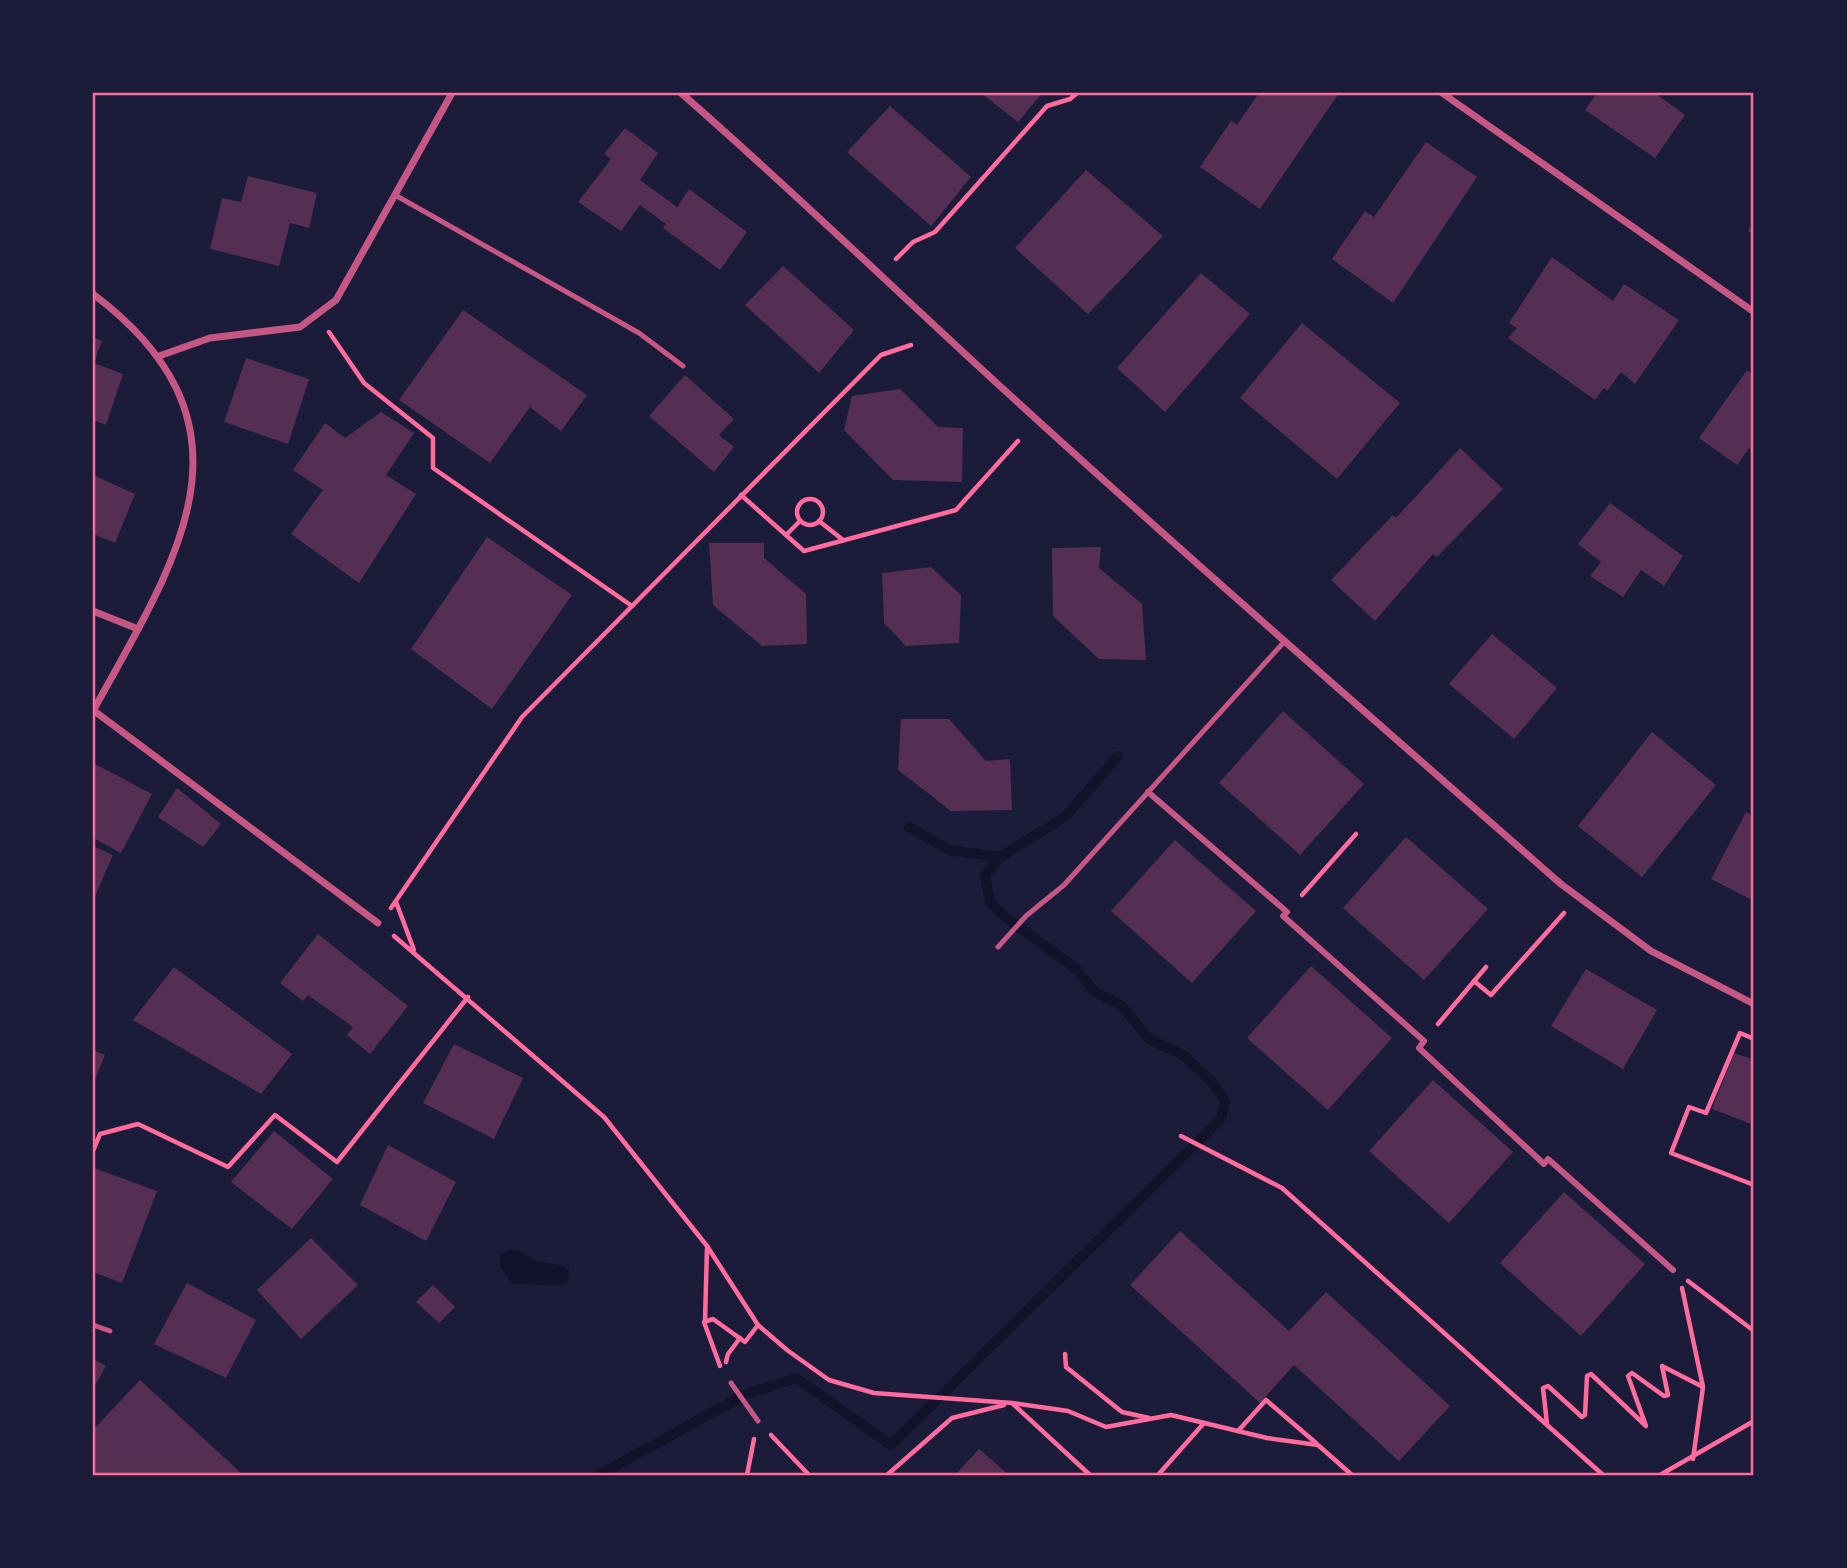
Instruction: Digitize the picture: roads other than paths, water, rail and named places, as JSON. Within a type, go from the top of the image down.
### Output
[{"type":"street","points":[[159,356],[210,338],[300,327],[336,300],[452,93]]},
{"type":"street","points":[[681,93],[784,182],[879,276],[1284,642],[1561,884],[1651,951],[1754,1004]]},
{"type":"street","points":[[1443,93],[1754,312]]},
{"type":"street","points":[[93,294],[142,335],[159,356],[174,383],[187,418],[192,454],[192,488],[177,549],[138,629],[93,710],[378,923]]},
{"type":"street","points":[[93,611],[138,629]]},
{"type":"street","points":[[1149,792],[1287,912],[1283,916],[1424,1041],[1419,1048],[1544,1164],[1548,1159],[1676,1272]]},
{"type":"lane","points":[[395,195],[639,333],[683,366]]},
{"type":"lane","points":[[998,947],[1026,916],[1064,885],[1284,642]]},
{"type":"lane","points":[[93,1325],[110,1331]]},
{"type":"lane","points":[[732,1383],[758,1421]]},
{"type":"waterway","points":[[909,827],[949,850],[1000,857],[1066,816],[1118,756]]},
{"type":"waterway","points":[[599,1475],[746,1394],[796,1378],[891,1445],[1221,1119],[1225,1101],[1212,1082],[1182,1054],[1150,1040],[1122,1006],[1095,992],[1075,968],[1005,917],[990,902],[985,875],[1000,857]]}]
